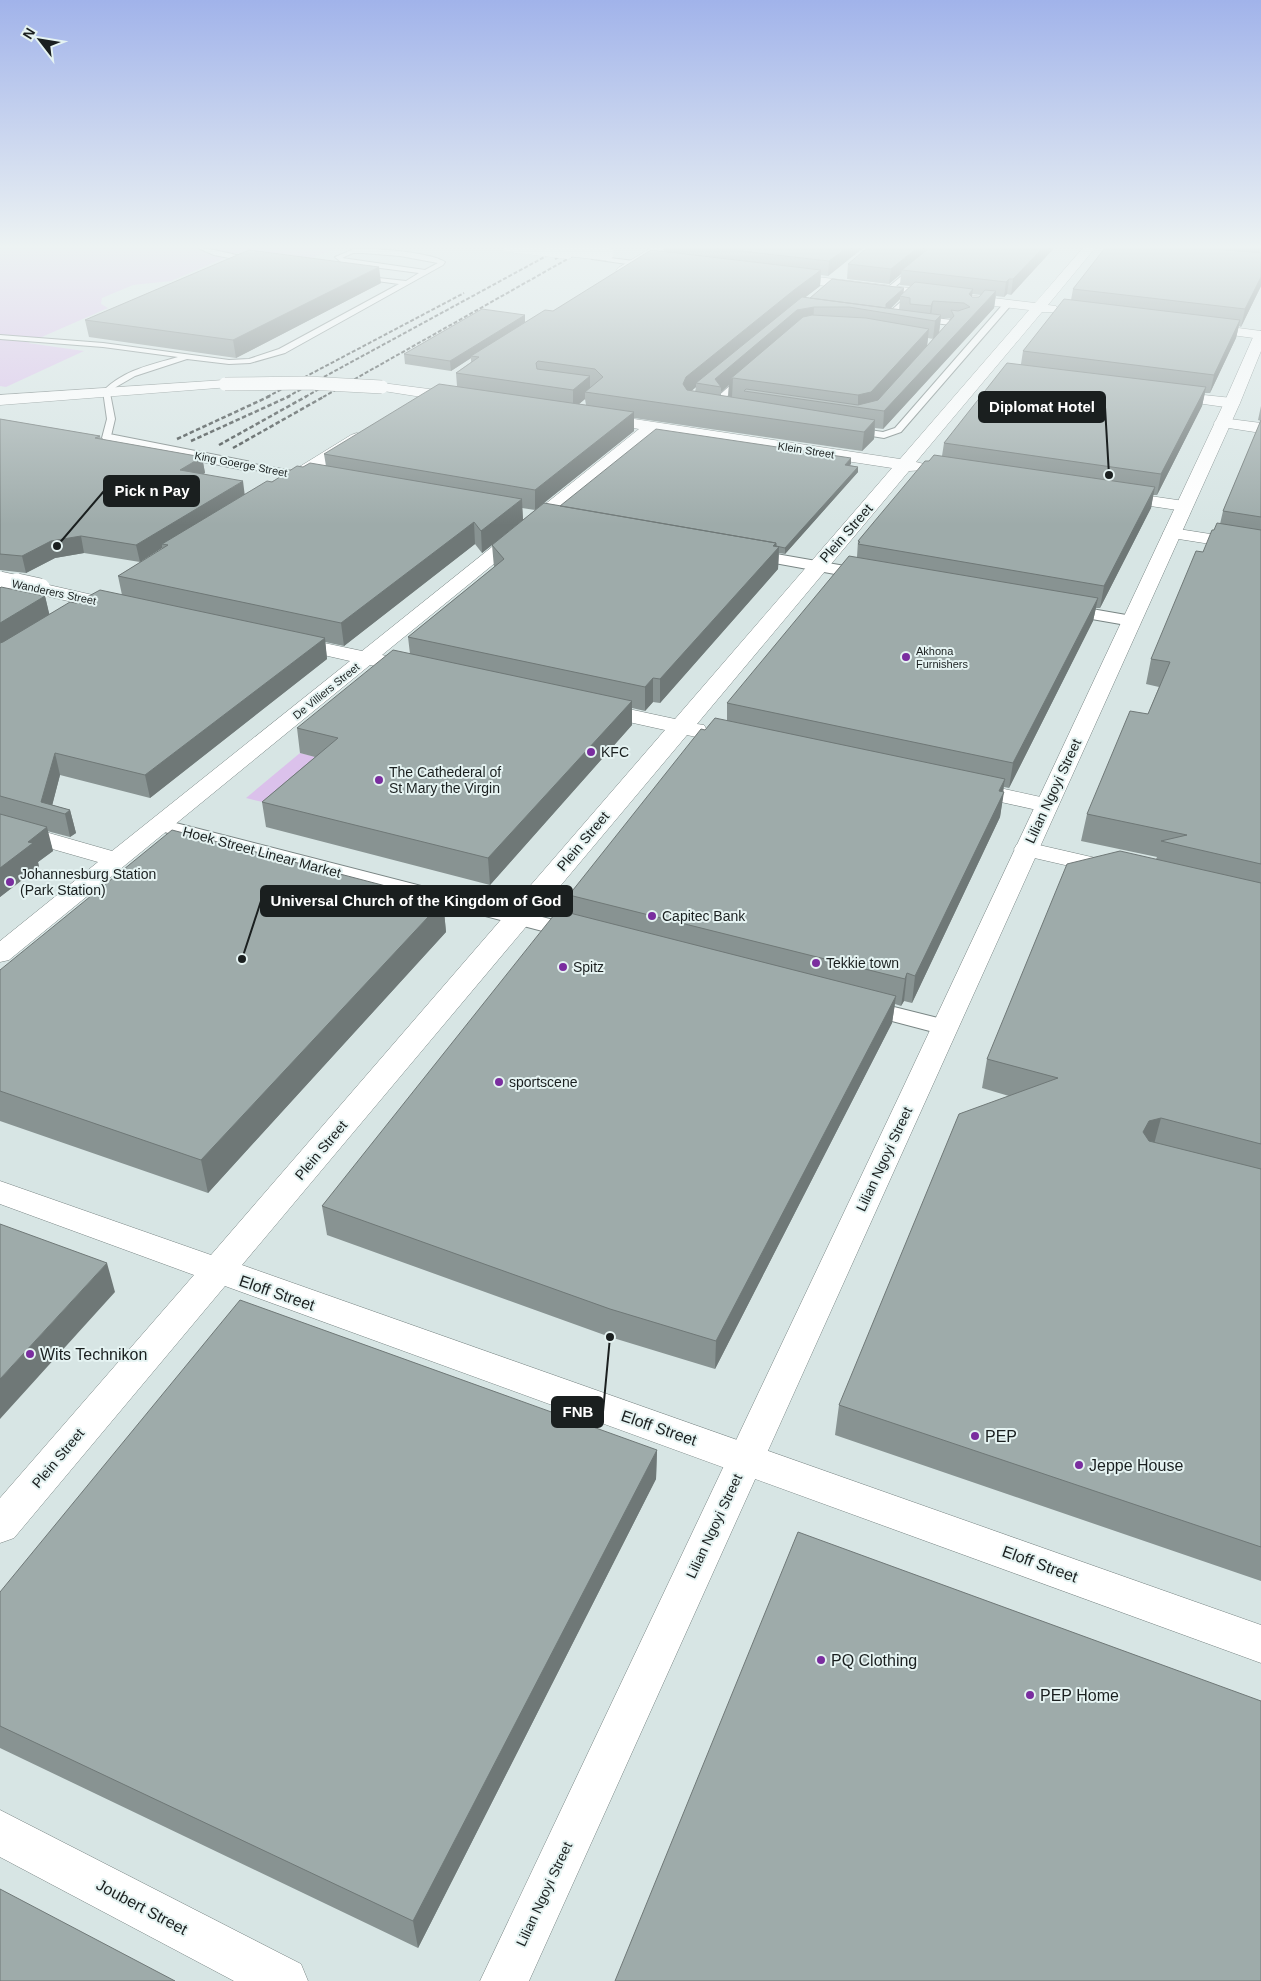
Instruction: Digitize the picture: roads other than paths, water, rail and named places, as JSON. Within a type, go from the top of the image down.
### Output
[{"type":"street","name":"Plein Street","points":[[0,1526],[1009,340]]},
{"type":"street","name":"Lilian Ngoyi Street","points":[[504,1981],[1260,342]]},
{"type":"street","points":[[983,371],[1002,374]]},
{"type":"street","points":[[0,400],[225,384],[308,383],[382,387],[476,400]]},
{"type":"street","points":[[404,409],[445,383]]},
{"type":"street","points":[[1155,393],[1232,403]]},
{"type":"street","name":"Klein Street","points":[[623,422],[934,469]]},
{"type":"street","points":[[1222,423],[1261,428]]},
{"type":"street","name":"De Villiers Street","points":[[0,954],[652,427]]},
{"type":"street","points":[[273,491],[372,429]]},
{"type":"street","name":"King Goerge Street","points":[[298,475],[318,479]]},
{"type":"street","points":[[1102,494],[1184,506]]},
{"type":"street","points":[[521,514],[559,521]]},
{"type":"street","points":[[1172,534],[1261,548]]},
{"type":"street","points":[[732,551],[886,578]]},
{"type":"street","name":"Wanderers Street","points":[[0,580],[143,611]]},
{"type":"street","points":[[68,616],[111,590]]},
{"type":"street","points":[[1043,605],[1132,621]]},
{"type":"street","points":[[269,638],[433,672]]},
{"type":"street","points":[[576,704],[719,735]]},
{"type":"street","points":[[950,784],[1046,805]]},
{"type":"street","name":"Hoek Street Linear Market","points":[[160,825],[594,938]]},
{"type":"street","points":[[0,826],[116,860]]},
{"type":"street","points":[[1026,849],[1139,875]]},
{"type":"street","points":[[840,1000],[945,1027]]},
{"type":"street","name":"Eloff Street","points":[[0,1192],[1261,1644]]},
{"type":"street","name":"Joubert Street","points":[[0,1833],[284,1981]]},
{"type":"lane","points":[[44,340],[103,345],[238,363],[264,358],[302,340]]},
{"type":"lane","points":[[852,427],[884,435],[898,430],[976,340]]},
{"type":"lane","points":[[106,393],[124,377],[190,356]]},
{"type":"lane","points":[[744,405],[720,400],[720,398],[749,373]]},
{"type":"lane","name":"King Goerge Street","points":[[106,393],[111,419],[105,438],[298,475]]},
{"type":"lane","points":[[719,411],[738,414]]},
{"type":"railway","points":[[267,397],[374,340]]},
{"type":"railway","points":[[287,397],[391,340]]},
{"type":"railway","points":[[323,397],[423,340]]},
{"type":"railway","points":[[305,397],[319,389]]},
{"type":"railway","points":[[177,439],[270,396]]},
{"type":"railway","points":[[191,441],[290,396]]},
{"type":"railway","points":[[219,445],[307,396]]},
{"type":"railway","points":[[233,448],[325,396]]},
{"type":"place","name":"Diplomat Hotel","points":[[1109,475]]},
{"type":"place","name":"Pick n Pay","points":[[57,546]]},
{"type":"place","name":"Akhona Furnishers","points":[[906,657]]},
{"type":"place","name":"KFC","points":[[591,752]]},
{"type":"place","name":"The Cathederal of St Mary the Virgin","points":[[379,780]]},
{"type":"place","name":"Johannesburg Station (Park Station)","points":[[10,882]]},
{"type":"place","name":"Capitec Bank","points":[[652,916]]},
{"type":"place","name":"Universal Church of the Kingdom of God","points":[[242,959]]},
{"type":"place","name":"Tekkie town","points":[[816,963]]},
{"type":"place","name":"Spitz","points":[[563,967]]},
{"type":"place","name":"sportscene","points":[[499,1082]]},
{"type":"place","name":"FNB","points":[[610,1337]]},
{"type":"place","name":"Wits Technikon","points":[[30,1354]]},
{"type":"place","name":"PEP","points":[[975,1436]]},
{"type":"place","name":"Jeppe House","points":[[1079,1465]]},
{"type":"place","name":"PQ Clothing","points":[[821,1660]]},
{"type":"place","name":"PEP Home","points":[[1030,1695]]}]
